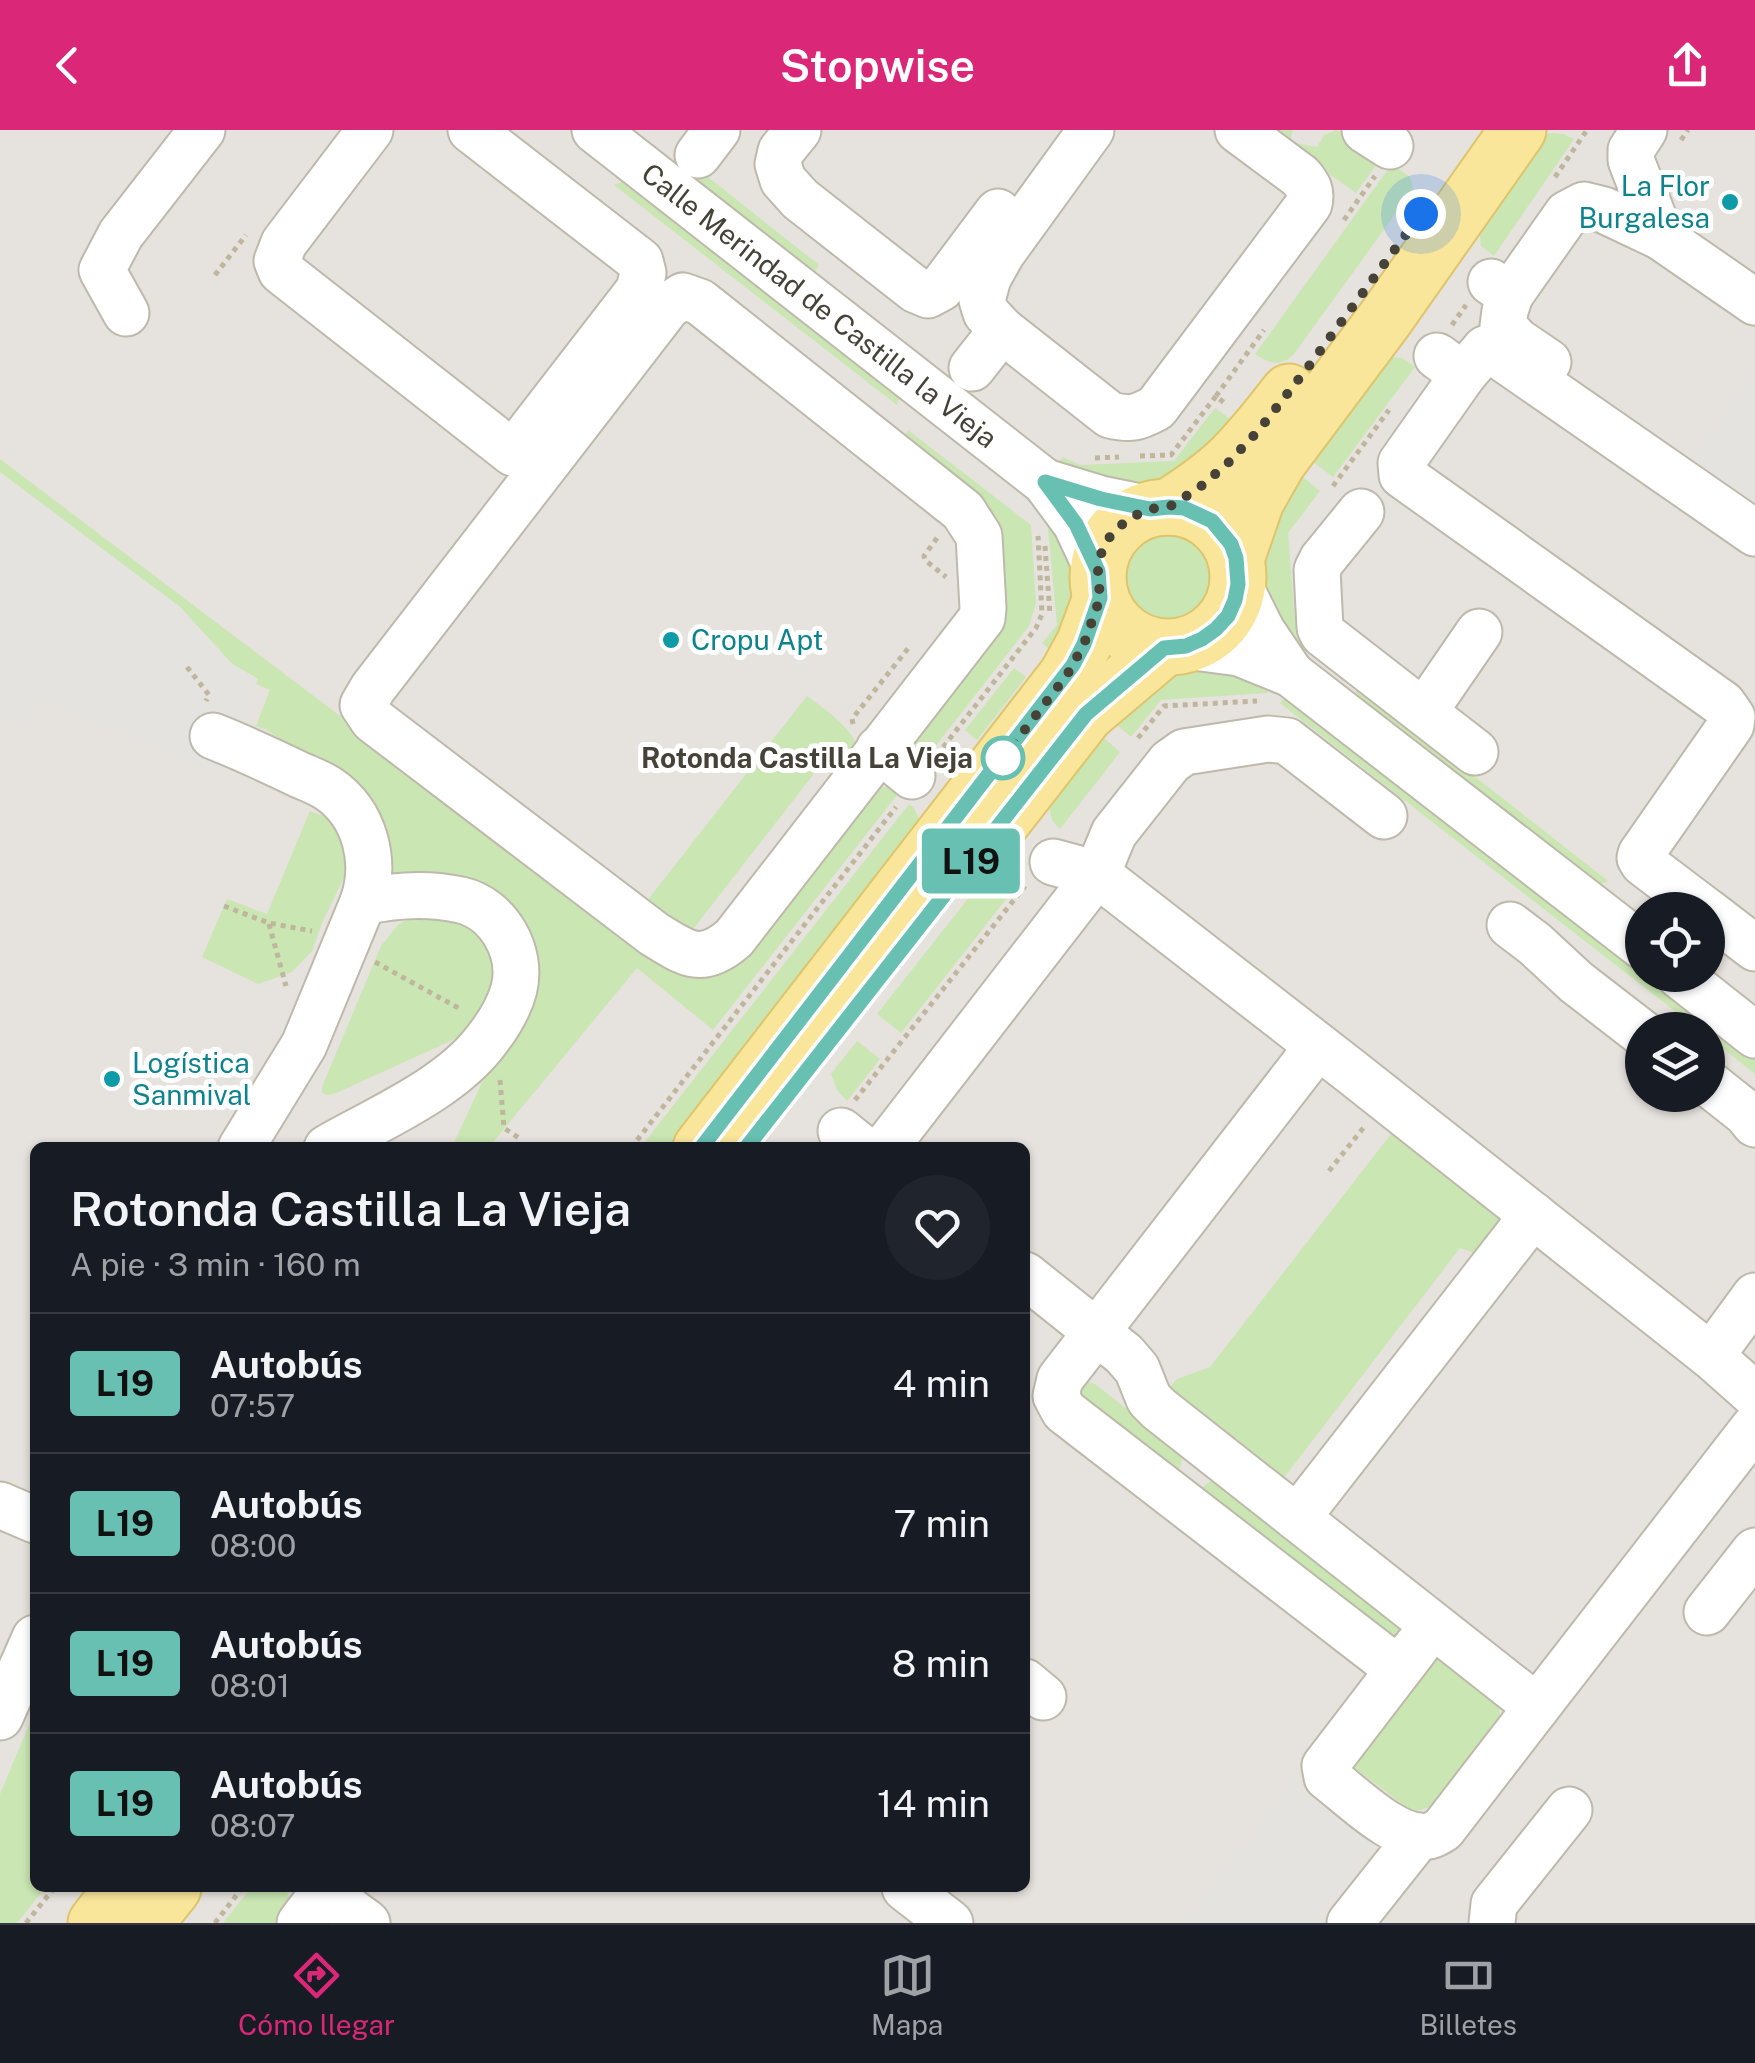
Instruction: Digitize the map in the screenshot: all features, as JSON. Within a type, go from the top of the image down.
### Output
[{"type":"main road","points":[[706,1142],[1067,675],[1084,644],[1099,585],[1101,554],[1109,538],[1134,516],[1199,488],[1259,430],[1355,305],[1478,130]]},
{"type":"main road","points":[[1099,585],[1106,612],[1124,633],[1150,646],[1175,647],[1202,639],[1228,616],[1235,600],[1250,516],[1278,462],[1518,130]]},
{"type":"main road","points":[[1160,508],[1184,508],[1212,521],[1231,544],[1238,571]]},
{"type":"main road","points":[[751,1142],[1086,714],[1175,647]]},
{"type":"main road","points":[[96,1923],[121,1892]]},
{"type":"main road","points":[[145,1923],[170,1892]]},
{"type":"street","points":[[126,314],[102,270],[121,234],[202,130]]},
{"type":"street","points":[[370,130],[284,243],[277,261],[281,271],[513,453],[639,290],[643,273],[640,262],[576,192],[471,130]]},
{"type":"street","name":"Calle Merindad de Castilla la Vieja","points":[[596,130],[1045,482],[1076,524],[1099,585]]},
{"type":"street","points":[[798,130],[781,151],[778,164],[783,180],[850,256],[928,295],[941,288],[1060,130]]},
{"type":"street","points":[[1091,130],[1002,253],[988,278],[982,300],[986,312],[1002,330],[1110,414],[1124,418],[1139,418],[1156,408],[1221,350],[1309,204],[1308,185],[1300,176],[1238,130]]},
{"type":"street","points":[[1625,137],[1660,237]]},
{"type":"street","points":[[1692,464],[1518,341],[1504,326],[1504,311],[1492,290],[1567,214],[1584,204],[1660,237],[1755,302]]},
{"type":"street","points":[[682,296],[700,302],[890,433],[964,510],[979,536],[982,618],[906,772],[720,950],[686,954],[638,922],[373,720],[363,705],[668,306],[682,296]]},
{"type":"street","points":[[972,368],[1002,330]]},
{"type":"street","points":[[1671,892],[1641,876],[1641,854],[1731,725],[1732,716],[1723,704],[1402,475],[1401,463],[1448,356],[1491,350],[1755,533]]},
{"type":"street","name":"Calle Merindad de Castilla la Vieja","points":[[1045,482],[1101,499],[1160,508]]},
{"type":"street","points":[[1346,500],[1317,570],[1323,634],[1355,663],[1475,752]]},
{"type":"street","points":[[1238,571],[1262,631],[1277,687]]},
{"type":"street","points":[[1424,712],[1479,632]]},
{"type":"street","points":[[1175,647],[1239,653],[1277,687],[1625,934]]},
{"type":"street","points":[[213,736],[329,789],[356,816],[370,866],[363,902],[304,1045],[246,1142]]},
{"type":"street","points":[[857,1138],[1090,890],[1114,833],[1158,774],[1184,752],[1268,739],[1287,741],[1384,816]]},
{"type":"street","points":[[1090,890],[1165,960],[1193,969],[1218,967]]},
{"type":"street","points":[[1090,890],[1218,967],[1755,1394]]},
{"type":"street","points":[[339,1142],[449,1079],[484,1044],[503,1015],[514,991],[517,969],[504,930],[486,911],[463,900],[390,896],[363,902]]},
{"type":"street","points":[[1510,925],[1625,1020]]},
{"type":"street","points":[[1725,925],[1755,948]]},
{"type":"street","points":[[1701,992],[1755,1034]]},
{"type":"street","points":[[1318,1046],[1060,1379],[1056,1396],[1064,1412],[1398,1670]]},
{"type":"street","points":[[1725,1096],[1755,1124]]},
{"type":"street","points":[[1297,1518],[1533,1215]]},
{"type":"street","points":[[1030,1279],[1124,1354],[1137,1369],[1149,1399],[1537,1707]]},
{"type":"street","points":[[1711,1356],[1755,1296]]},
{"type":"street","points":[[1433,1625],[1325,1766],[1327,1777],[1389,1825],[1414,1836],[1431,1836],[1443,1829],[1755,1426]]},
{"type":"street","points":[[1175,1497],[1212,1451]]},
{"type":"street","points":[[0,1505],[30,1518]]},
{"type":"street","points":[[1706,1612],[1755,1551]]},
{"type":"street","points":[[0,1717],[30,1649]]},
{"type":"street","points":[[1492,1923],[1494,1904],[1569,1810]]},
{"type":"street","points":[[1350,1923],[1419,1836]]},
{"type":"street","points":[[910,1892],[950,1923]]},
{"type":"street","points":[[312,1902],[329,1894],[367,1923]]},
{"type":"path","points":[[1546,189],[1587,130]]},
{"type":"path","points":[[1448,356],[1492,290]]},
{"type":"path","points":[[1346,500],[1399,398]]},
{"type":"path","points":[[1044,535],[1050,620],[1032,647],[1067,675]]},
{"type":"path","points":[[635,1142],[906,772],[1014,657]]},
{"type":"path","points":[[1131,748],[1164,706],[1277,687]]},
{"type":"path","points":[[857,1138],[1035,872]]},
{"type":"path","points":[[224,906],[268,923],[318,933],[462,1010],[498,1067],[504,1128],[519,1138]]},
{"type":"path","points":[[26,1923],[51,1892]]},
{"type":"path","points":[[214,1923],[239,1892]]},
{"type":"shaded area","points":[[0,130],[1755,130],[1755,1923],[0,1923]]},
{"type":"shaded area","points":[[1755,375],[1755,522],[1685,474]]},
{"type":"shaded area","points":[[0,474],[180,607],[232,664],[258,679],[215,771],[37,697],[23,725],[0,716]]},
{"type":"shaded area","points":[[1296,1780],[1374,1843],[1312,1923],[1186,1923]]},
{"type":"green space","points":[[1267,130],[1293,130],[1290,142],[1317,147],[1324,135],[1336,130],[1356,138],[1382,157],[1356,193]]},
{"type":"green space","points":[[1552,133],[1574,139],[1494,256],[1481,246],[1479,228],[1539,136]]},
{"type":"green space","points":[[1392,164],[1410,177],[1413,188],[1409,195],[1294,354],[1275,363],[1255,354]]},
{"type":"green space","points":[[704,174],[819,265],[813,274],[696,184]]},
{"type":"green space","points":[[631,183],[900,396],[897,405],[614,185]]},
{"type":"green space","points":[[1388,357],[1402,358],[1415,367],[1333,477],[1308,458]]},
{"type":"green space","points":[[1215,408],[1239,426],[1166,478],[1133,487],[1055,466],[1063,457],[1080,465],[1174,461]]},
{"type":"green space","points":[[908,430],[1031,525],[1036,603],[1029,626],[924,761],[911,745],[1002,622],[993,514],[909,448],[905,437]]},
{"type":"green space","points":[[0,459],[693,978],[717,976],[736,962],[875,787],[887,787],[897,795],[713,1030],[637,968],[493,1142],[454,1142],[504,1035],[524,940],[398,880],[383,851],[291,747],[256,726],[270,690],[232,664],[180,607],[0,472]]},
{"type":"green space","points":[[1298,473],[1320,491],[1288,533],[1296,636],[1304,644],[1297,653],[1268,595],[1265,564],[1272,532]]},
{"type":"green space","points":[[1032,492],[1060,528],[1073,569],[1071,611],[1056,655],[1042,643],[1057,625],[1047,517],[1026,499]]},
{"type":"green space","points":[[1170,532],[1188,535],[1203,545],[1213,560],[1213,596],[1203,611],[1188,621],[1170,624],[1152,621],[1137,611],[1127,596],[1124,578],[1127,560],[1137,545],[1152,535]]},
{"type":"green space","points":[[1215,667],[1274,683],[1267,693],[1161,700],[1131,737],[1110,719],[1169,677]]},
{"type":"green space","points":[[1014,668],[1026,677],[977,740],[965,730]]},
{"type":"green space","points":[[1358,685],[1608,881],[1593,887],[1354,699]]},
{"type":"green space","points":[[1288,694],[1625,957],[1625,972],[1280,703]]},
{"type":"green space","points":[[807,696],[837,719],[855,740],[859,749],[845,768],[820,766],[690,933],[643,906]]},
{"type":"green space","points":[[1098,733],[1120,752],[1060,829],[1052,820],[1048,803]]},
{"type":"green space","points":[[909,804],[920,822],[682,1142],[645,1142]]},
{"type":"green space","points":[[310,811],[332,819],[345,841],[349,867],[312,951],[292,972],[258,984],[202,957],[227,899],[267,914]]},
{"type":"green space","points":[[1008,866],[1025,875],[901,1033],[877,1014],[993,867]]},
{"type":"green space","points":[[411,917],[472,919],[504,967],[468,1033],[326,1095],[322,1087],[381,946],[398,925]]},
{"type":"green space","points":[[1650,992],[1670,992],[1696,1012],[1676,1012]]},
{"type":"green space","points":[[1725,1035],[1755,1058],[1755,1074],[1725,1050]]},
{"type":"green space","points":[[857,1041],[880,1059],[847,1101],[831,1074]]},
{"type":"green space","points":[[1398,1125],[1511,1216],[1480,1255],[1460,1248],[1280,1483],[1169,1388],[1177,1379],[1210,1367]]},
{"type":"green space","points":[[1088,1382],[1180,1451],[1181,1464],[1174,1474],[1074,1405],[1079,1383]]},
{"type":"green space","points":[[1217,1480],[1408,1628],[1405,1648],[1200,1498],[1205,1486]]},
{"type":"green space","points":[[1430,1648],[1499,1702],[1500,1719],[1432,1806],[1417,1811],[1339,1756]]},
{"type":"green space","points":[[30,1723],[30,1892],[42,1892],[17,1923],[0,1923],[0,1794]]},
{"type":"green space","points":[[248,1892],[287,1892],[290,1902],[283,1923],[223,1923]]},
{"type":"bus line","name":"L19","points":[[706,1142],[1056,690],[1084,644],[1100,598],[1098,571],[1076,524],[1045,482],[1150,509],[1184,508],[1212,521],[1231,544],[1236,558],[1238,584],[1228,616],[1202,639],[1186,646],[1164,648],[1086,714],[751,1142]]},
{"type":"place","name":"La Flor Burgalesa","points":[[1730,202]]},
{"type":"place","name":"Cropu Apt","points":[[671,640]]},
{"type":"place","name":"Rotonda Castilla La Vieja","points":[[1003,758]]},
{"type":"place","name":"Logística Sanmival","points":[[112,1079]]},
{"type":"route","points":[[1003,758],[1067,675],[1084,644],[1100,598],[1098,571],[1109,538],[1134,516],[1169,507],[1227,464],[1309,366],[1421,214]]}]
